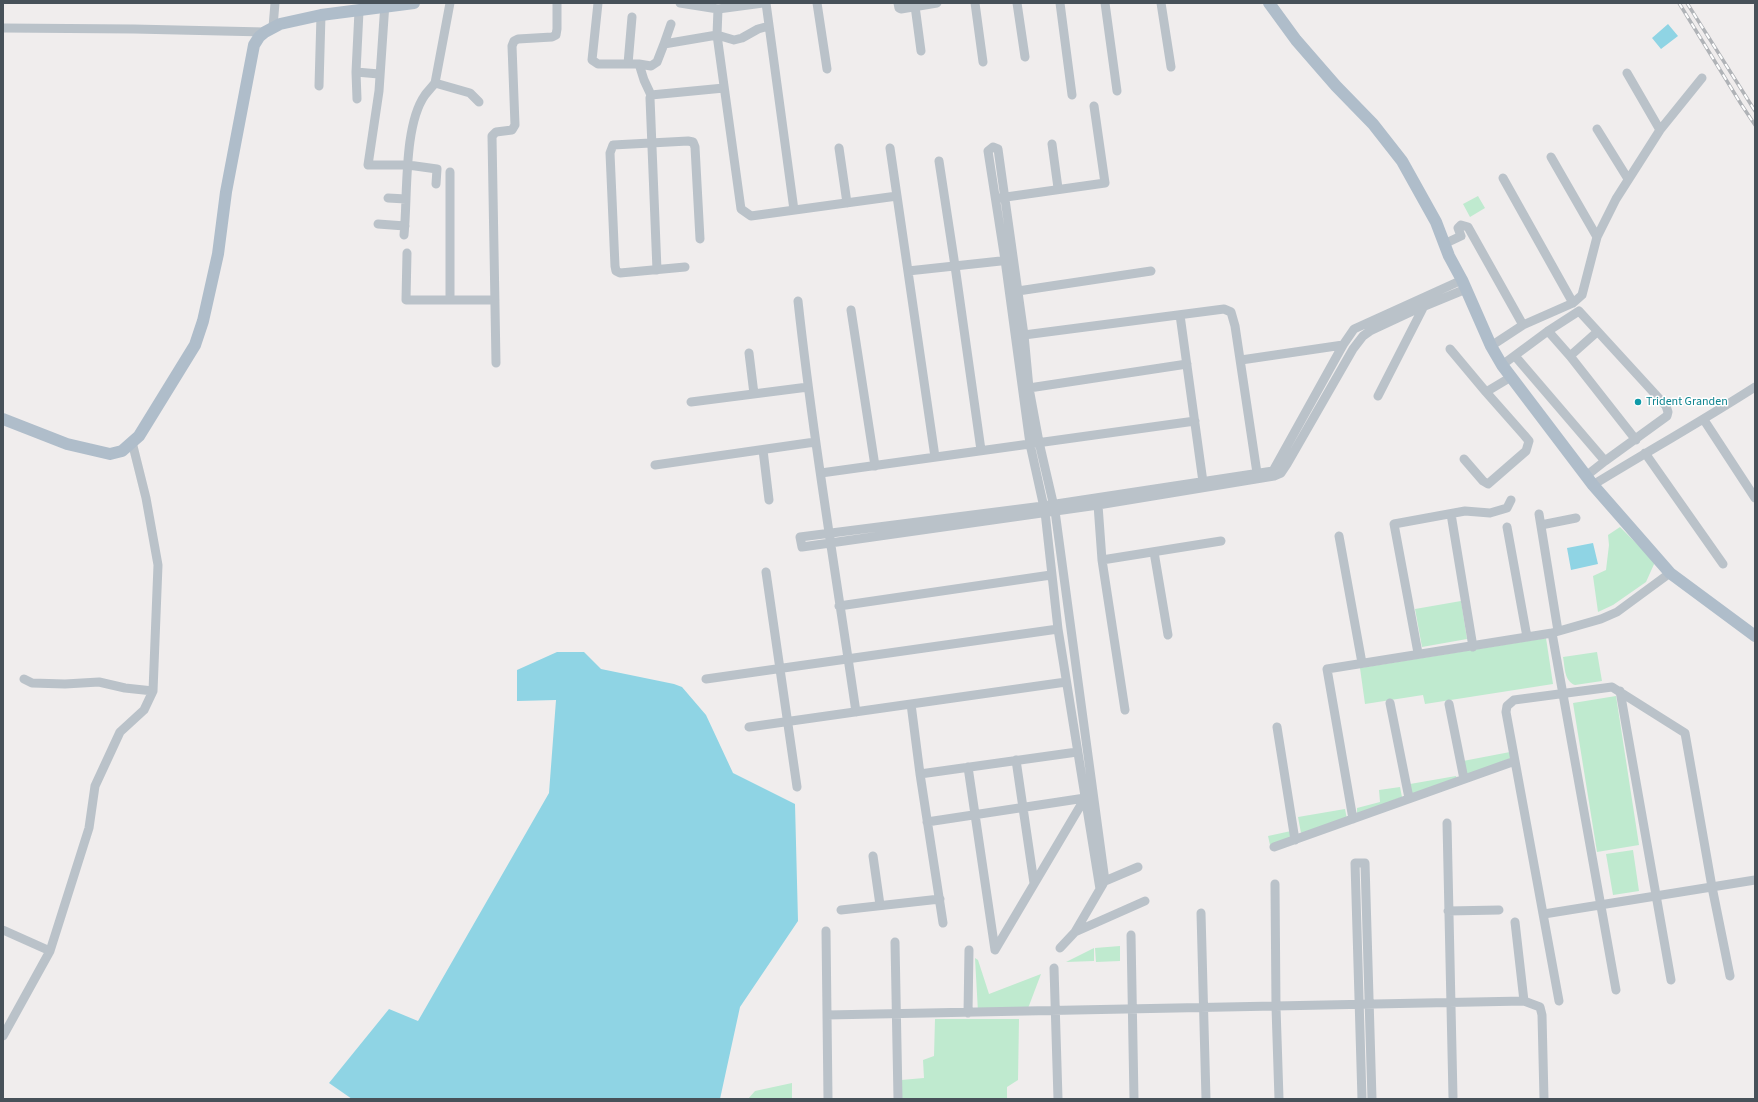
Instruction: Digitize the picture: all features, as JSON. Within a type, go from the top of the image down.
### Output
[{"type":"main road","points":[[3,419],[67,444],[110,454],[122,452],[139,436],[195,345],[203,321],[218,254],[226,192],[254,45],[260,37],[269,30],[321,15],[359,11],[385,5],[414,3]]},
{"type":"main road","points":[[1268,3],[1301,46],[1336,86],[1373,124],[1402,161],[1436,222],[1444,244],[1491,346],[1502,365],[1589,481],[1670,573],[1755,636]]},
{"type":"street","points":[[3,28],[269,30],[275,3]]},
{"type":"street","points":[[378,224],[405,230],[408,165],[412,124],[424,95],[435,83],[450,3]]},
{"type":"street","points":[[496,363],[492,136],[496,132],[512,130],[515,125],[512,46],[514,41],[518,39],[552,37],[556,34],[557,3]]},
{"type":"street","points":[[598,3],[592,60],[598,64],[654,65],[671,24]]},
{"type":"street","points":[[680,3],[718,9],[764,3],[769,26],[794,210]]},
{"type":"street","points":[[817,3],[827,69]]},
{"type":"street","points":[[898,3],[899,8],[902,9],[937,3]]},
{"type":"street","points":[[976,3],[983,62]]},
{"type":"street","points":[[1017,3],[1024,57]]},
{"type":"street","points":[[1060,3],[1072,95]]},
{"type":"street","points":[[1105,3],[1117,91]]},
{"type":"street","points":[[1161,3],[1171,67]]},
{"type":"street","points":[[385,5],[379,91],[368,165],[408,165],[437,169],[436,184]]},
{"type":"street","points":[[916,6],[921,51]]},
{"type":"street","points":[[718,9],[717,35],[741,209],[751,216],[897,196]]},
{"type":"street","points":[[357,99],[356,72],[359,11]]},
{"type":"street","points":[[319,86],[321,15]]},
{"type":"street","points":[[628,64],[632,17]]},
{"type":"street","points":[[664,44],[717,35],[734,40],[742,38],[758,29],[769,26]]},
{"type":"street","points":[[640,64],[644,80],[651,95],[657,270]]},
{"type":"street","points":[[356,72],[379,74]]},
{"type":"street","points":[[1627,73],[1660,130]]},
{"type":"street","points":[[1491,346],[1523,325],[1573,303],[1580,298],[1583,292],[1597,237],[1628,179],[1660,130],[1702,78]]},
{"type":"street","points":[[435,83],[470,93],[479,102]]},
{"type":"street","points":[[651,95],[724,88]]},
{"type":"street","points":[[1094,106],[1105,183],[1058,188],[1000,198],[1009,260],[1030,444],[1044,509],[1058,629],[1100,889]]},
{"type":"street","points":[[1597,129],[1628,179]]},
{"type":"street","points":[[685,267],[620,273],[616,271],[614,266],[611,149],[613,145],[652,142],[693,142],[695,147],[700,239]]},
{"type":"street","points":[[1052,144],[1058,188]]},
{"type":"street","points":[[839,148],[847,203]]},
{"type":"street","points":[[890,148],[935,457]]},
{"type":"street","points":[[1551,157],[1597,237]]},
{"type":"street","points":[[938,161],[955,266],[981,450]]},
{"type":"street","points":[[450,172],[450,300]]},
{"type":"street","points":[[1503,178],[1573,303]]},
{"type":"street","points":[[388,198],[406,199]]},
{"type":"street","points":[[1444,244],[1461,236],[1458,228],[1460,226],[1463,225],[1468,227],[1523,325]]},
{"type":"street","points":[[407,252],[406,300],[495,300]]},
{"type":"street","points":[[908,271],[1009,260]]},
{"type":"street","points":[[1009,260],[1018,291],[1029,388],[1039,442],[1054,507],[1105,881]]},
{"type":"street","points":[[1018,291],[1151,271]]},
{"type":"street","points":[[1054,507],[1098,505],[1274,476],[1281,473],[1353,349],[1363,336],[1464,285]]},
{"type":"street","points":[[1044,509],[800,537],[802,547],[830,544],[1044,509],[1257,473],[1273,471],[1343,345],[1354,329],[1464,285]]},
{"type":"street","points":[[798,301],[815,442],[821,473],[828,533],[856,712]]},
{"type":"street","points":[[1378,396],[1424,306]]},
{"type":"street","points":[[1024,335],[1224,309],[1231,312],[1236,326],[1257,473]]},
{"type":"street","points":[[851,310],[875,466]]},
{"type":"street","points":[[1502,365],[1548,330],[1580,311],[1596,332],[1666,406],[1668,412],[1667,416],[1636,440],[1605,461],[1589,481]]},
{"type":"street","points":[[1180,315],[1203,482]]},
{"type":"street","points":[[1548,330],[1636,440]]},
{"type":"street","points":[[1570,356],[1596,332]]},
{"type":"street","points":[[1241,360],[1343,345]]},
{"type":"street","points":[[1450,349],[1529,441],[1526,451],[1488,484],[1483,481],[1464,459]]},
{"type":"street","points":[[749,353],[754,394]]},
{"type":"street","points":[[1515,356],[1605,461]]},
{"type":"street","points":[[1029,388],[1187,364]]},
{"type":"street","points":[[1486,392],[1511,377]]},
{"type":"street","points":[[691,402],[808,387]]},
{"type":"street","points":[[1589,481],[1645,453],[1704,420],[1754,389]]},
{"type":"street","points":[[1704,420],[1755,498]]},
{"type":"street","points":[[821,473],[1195,421]]},
{"type":"street","points":[[3,1036],[50,951],[89,828],[95,786],[120,732],[144,710],[153,691],[158,565],[146,498],[132,442]]},
{"type":"street","points":[[655,465],[815,442]]},
{"type":"street","points":[[763,450],[769,500]]},
{"type":"street","points":[[1645,453],[1723,564]]},
{"type":"street","points":[[1418,653],[1394,524],[1465,511],[1490,513],[1507,508],[1511,500]]},
{"type":"street","points":[[1098,505],[1102,560],[1125,710]]},
{"type":"street","points":[[1451,514],[1472,647]]},
{"type":"street","points":[[1539,514],[1563,694],[1616,990]]},
{"type":"street","points":[[1541,524],[1576,518]]},
{"type":"street","points":[[1507,527],[1527,637]]},
{"type":"street","points":[[1339,536],[1362,663]]},
{"type":"street","points":[[1102,560],[1221,542]]},
{"type":"street","points":[[1154,552],[1168,635]]},
{"type":"street","points":[[766,572],[797,787]]},
{"type":"street","points":[[1353,819],[1327,669],[1418,653],[1472,647],[1555,632],[1601,619],[1617,612],[1670,573]]},
{"type":"street","points":[[840,606],[1051,575]]},
{"type":"street","points":[[706,679],[1058,629]]},
{"type":"street","points":[[24,679],[32,683],[65,684],[99,682],[124,688],[153,691]]},
{"type":"street","points":[[750,727],[1066,682]]},
{"type":"street","points":[[1559,1001],[1506,712],[1507,706],[1514,700],[1612,687],[1685,733],[1712,887],[1730,976]]},
{"type":"street","points":[[1620,691],[1671,980]]},
{"type":"street","points":[[1390,703],[1408,798]]},
{"type":"street","points":[[911,704],[927,822],[943,923]]},
{"type":"street","points":[[1449,704],[1464,779]]},
{"type":"street","points":[[1277,727],[1295,840]]},
{"type":"street","points":[[920,774],[1077,752]]},
{"type":"street","points":[[1016,760],[1034,883]]},
{"type":"street","points":[[1274,847],[1408,798],[1516,761]]},
{"type":"street","points":[[968,767],[995,950],[1085,798]]},
{"type":"street","points":[[927,822],[1085,798]]},
{"type":"street","points":[[1447,823],[1453,1097]]},
{"type":"street","points":[[873,856],[880,905]]},
{"type":"street","points":[[1362,1099],[1364,1005],[1365,863],[1355,863],[1364,1005],[1372,1099]]},
{"type":"street","points":[[1060,948],[1075,932],[1105,881],[1138,867]]},
{"type":"street","points":[[1544,914],[1755,880]]},
{"type":"street","points":[[1275,884],[1276,1007],[1279,1099]]},
{"type":"street","points":[[841,910],[940,899]]},
{"type":"street","points":[[1075,932],[1145,900]]},
{"type":"street","points":[[1448,911],[1499,910]]},
{"type":"street","points":[[1202,912],[1206,1099]]},
{"type":"street","points":[[1515,922],[1524,1001]]},
{"type":"street","points":[[3,930],[50,951]]},
{"type":"street","points":[[826,931],[828,1099]]},
{"type":"street","points":[[1131,936],[1134,1099]]},
{"type":"street","points":[[894,942],[898,1099]]},
{"type":"street","points":[[968,950],[968,1013]]},
{"type":"street","points":[[1054,968],[1058,1099]]},
{"type":"street","points":[[827,1015],[1524,1001],[1540,1007],[1542,1015],[1544,1099]]},
{"type":"green space","points":[[1478,196],[1485,208],[1470,217],[1463,204]]},
{"type":"green space","points":[[1620,527],[1655,562],[1646,582],[1613,605],[1598,612],[1593,576],[1606,570],[1609,545],[1608,535]]},
{"type":"green space","points":[[1461,601],[1467,639],[1422,647],[1415,609]]},
{"type":"green space","points":[[1546,638],[1553,684],[1425,704],[1423,695],[1365,704],[1360,668]]},
{"type":"green space","points":[[1597,652],[1602,681],[1575,685],[1571,683],[1567,677],[1563,657]]},
{"type":"green space","points":[[1616,696],[1639,845],[1597,852],[1573,703]]},
{"type":"green space","points":[[1510,752],[1511,758],[1467,775],[1463,761]]},
{"type":"green space","points":[[1456,776],[1457,779],[1412,795],[1410,784]]},
{"type":"green space","points":[[1400,787],[1402,797],[1357,814],[1357,808],[1380,802],[1379,790]]},
{"type":"green space","points":[[1345,809],[1347,819],[1301,833],[1298,817]]},
{"type":"green space","points":[[1291,831],[1293,837],[1270,845],[1268,836]]},
{"type":"green space","points":[[1633,850],[1639,891],[1613,895],[1606,854]]},
{"type":"green space","points":[[1120,946],[1120,961],[1096,962],[1095,948]]},
{"type":"green space","points":[[1094,948],[1094,961],[1066,962]]},
{"type":"green space","points":[[975,958],[978,960],[989,994],[1041,974],[1027,1011],[978,1012]]},
{"type":"green space","points":[[935,1019],[1019,1019],[1018,1080],[1007,1087],[1007,1099],[902,1099],[901,1080],[924,1078],[923,1060],[934,1056]]},
{"type":"green space","points":[[792,1083],[792,1099],[748,1099],[755,1091]]},
{"type":"water","points":[[1668,24],[1678,36],[1661,49],[1652,38]]},
{"type":"water","points":[[1593,543],[1598,564],[1571,570],[1567,548]]},
{"type":"water","points":[[557,652],[584,652],[601,669],[682,687],[706,715],[733,773],[795,804],[798,921],[740,1007],[720,1099],[352,1099],[329,1083],[389,1009],[418,1021],[549,793],[556,700],[517,701],[517,670]]},
{"type":"railway","points":[[1679,3],[1755,125]]},
{"type":"railway","points":[[1687,3],[1755,111]]},
{"type":"place","name":"Trident Granden","points":[[1638,402]]}]
